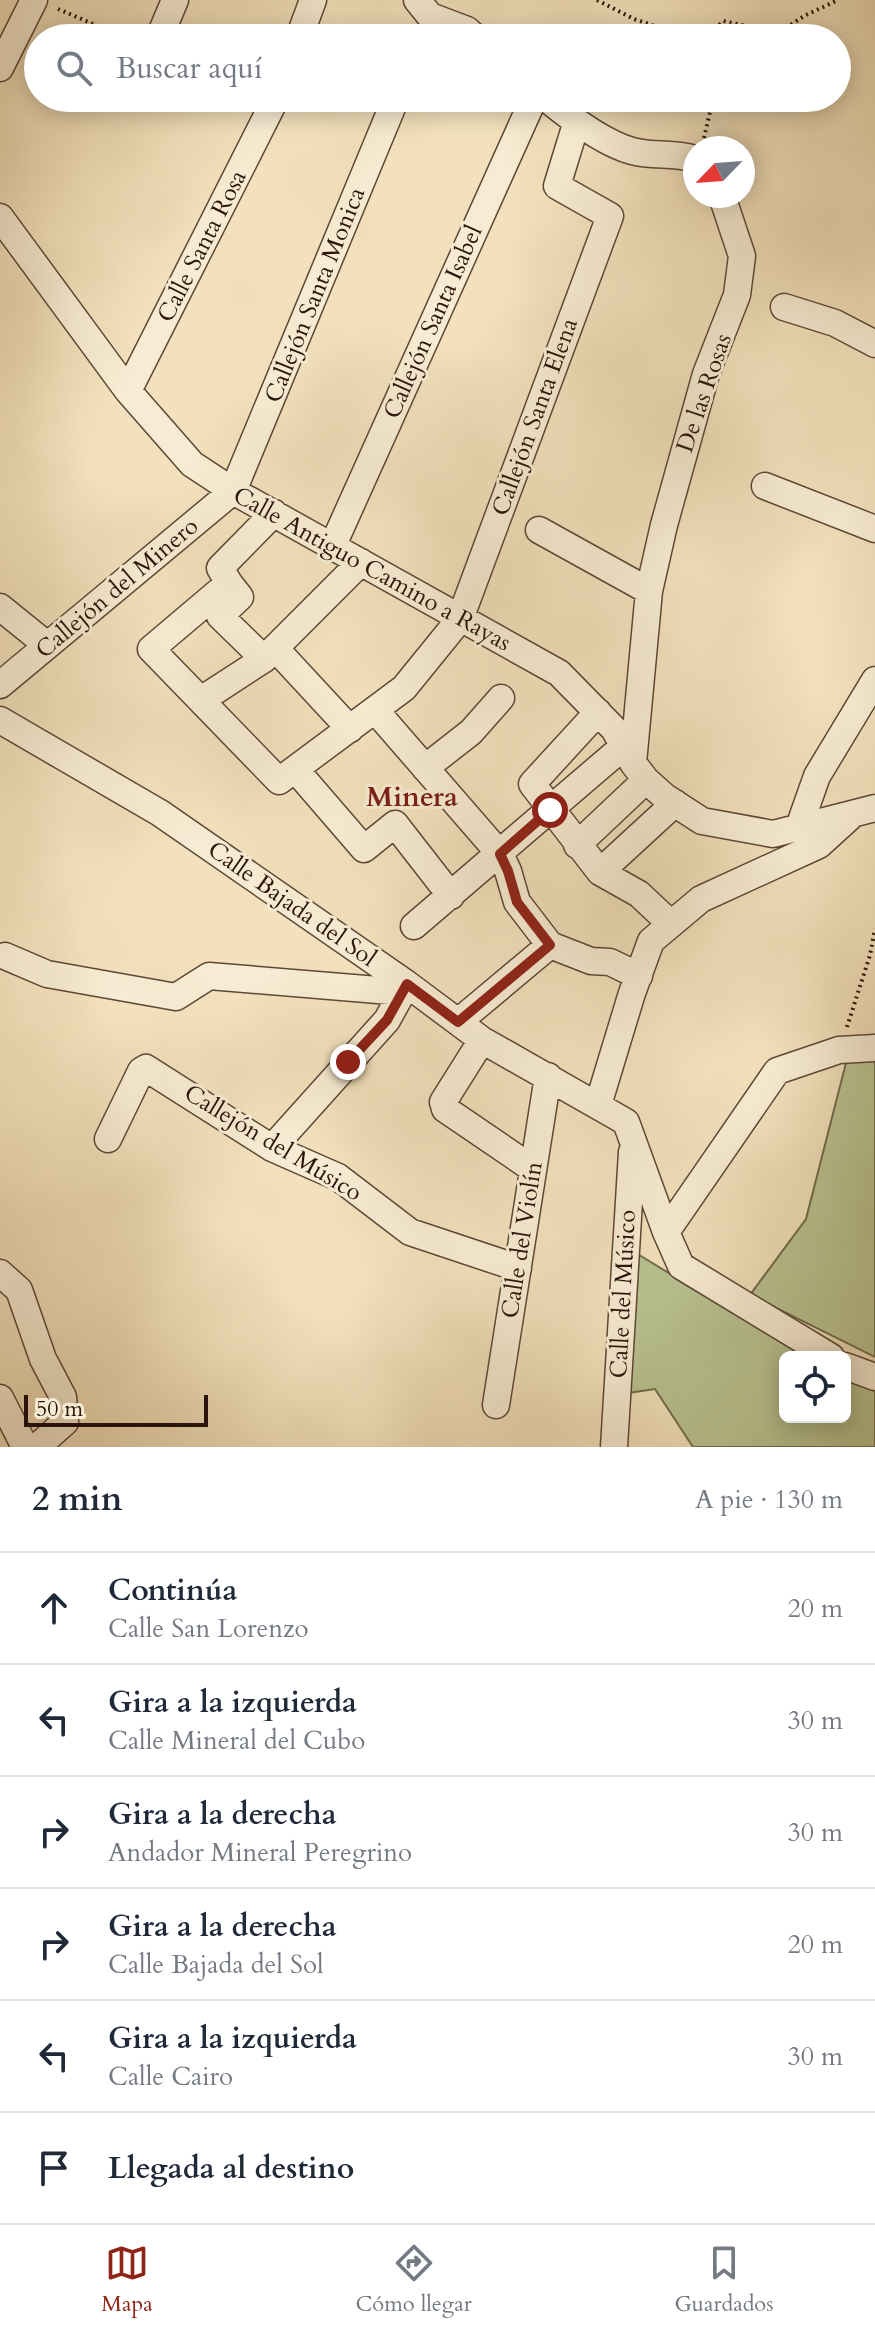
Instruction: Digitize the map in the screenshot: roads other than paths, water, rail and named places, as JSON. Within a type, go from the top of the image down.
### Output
[{"type":"street","points":[[165,24],[175,0]]},
{"type":"street","points":[[304,24],[313,0]]},
{"type":"street","points":[[28,24],[42,3]]},
{"type":"street","points":[[422,18],[444,24]]},
{"type":"street","points":[[0,68],[24,31]]},
{"type":"street","name":"Calle Santa Rosa","points":[[128,391],[270,112]]},
{"type":"street","name":"Callejón Santa Monica","points":[[233,491],[390,112]]},
{"type":"street","name":"Callejón Santa Isabel","points":[[333,545],[528,112]]},
{"type":"street","points":[[562,112],[576,124],[632,151],[683,155]]},
{"type":"street","name":"Callejón Santa Elena","points":[[287,775],[404,688],[460,619],[610,216],[557,186],[576,124]]},
{"type":"street","name":"De las Rosas","points":[[634,763],[649,591],[706,374],[737,295],[742,256],[726,208]]},
{"type":"street","name":"Calle Antiguo Camino a Rayas","points":[[0,217],[128,391],[192,464],[233,491],[559,673],[614,729],[634,763],[675,803],[702,821],[773,834],[865,810]]},
{"type":"street","points":[[784,307],[835,323],[875,344]]},
{"type":"street","points":[[765,486],[875,529]]},
{"type":"street","name":"Callejón del Minero","points":[[0,685],[233,491]]},
{"type":"street","points":[[274,513],[220,568],[240,597],[220,616],[269,653],[350,729]]},
{"type":"street","points":[[539,530],[649,591]]},
{"type":"street","points":[[201,700],[269,653],[361,562]]},
{"type":"street","points":[[229,583],[151,649],[201,700],[287,775],[364,849],[395,824],[451,896]]},
{"type":"street","points":[[0,607],[47,645]]},
{"type":"street","points":[[799,827],[817,776],[875,680]]},
{"type":"street","points":[[425,768],[471,732],[501,698]]},
{"type":"street","points":[[375,710],[500,854],[517,902],[550,945],[591,961],[610,962],[639,976]]},
{"type":"street","points":[[598,712],[532,784],[600,872],[639,894],[671,924]]},
{"type":"street","name":"Calle Bajada del Sol","points":[[0,720],[160,813],[404,988],[482,1040],[626,1122],[681,1266],[821,1351]]},
{"type":"street","points":[[414,926],[550,810],[634,763]]},
{"type":"street","points":[[577,845],[634,763]]},
{"type":"street","points":[[600,872],[675,803]]},
{"type":"street","points":[[598,1105],[651,941],[701,899],[819,845],[865,810]]},
{"type":"street","points":[[458,1022],[550,945]]},
{"type":"street","points":[[5,956],[47,974],[176,997],[209,976],[404,988],[387,1020],[272,1148]]},
{"type":"street","points":[[482,1040],[443,1102],[445,1109],[533,1169]]},
{"type":"street","points":[[666,1232],[777,1071],[839,1050],[875,1048]]},
{"type":"street","name":"Callejón del Músico","points":[[108,1139],[141,1071],[146,1068],[272,1148],[338,1177],[410,1232],[518,1268]]},
{"type":"street","name":"Calle del Violín","points":[[496,1405],[548,1076]]},
{"type":"street","name":"Calle del Músico","points":[[614,1447],[632,1141]]},
{"type":"street","points":[[0,1273],[19,1290],[43,1359],[63,1397],[65,1422],[37,1447]]},
{"type":"street","points":[[851,1368],[875,1377]]},
{"type":"street","points":[[0,1398],[25,1447]]},
{"type":"district","name":"Minera","points":[[412,797]]}]
